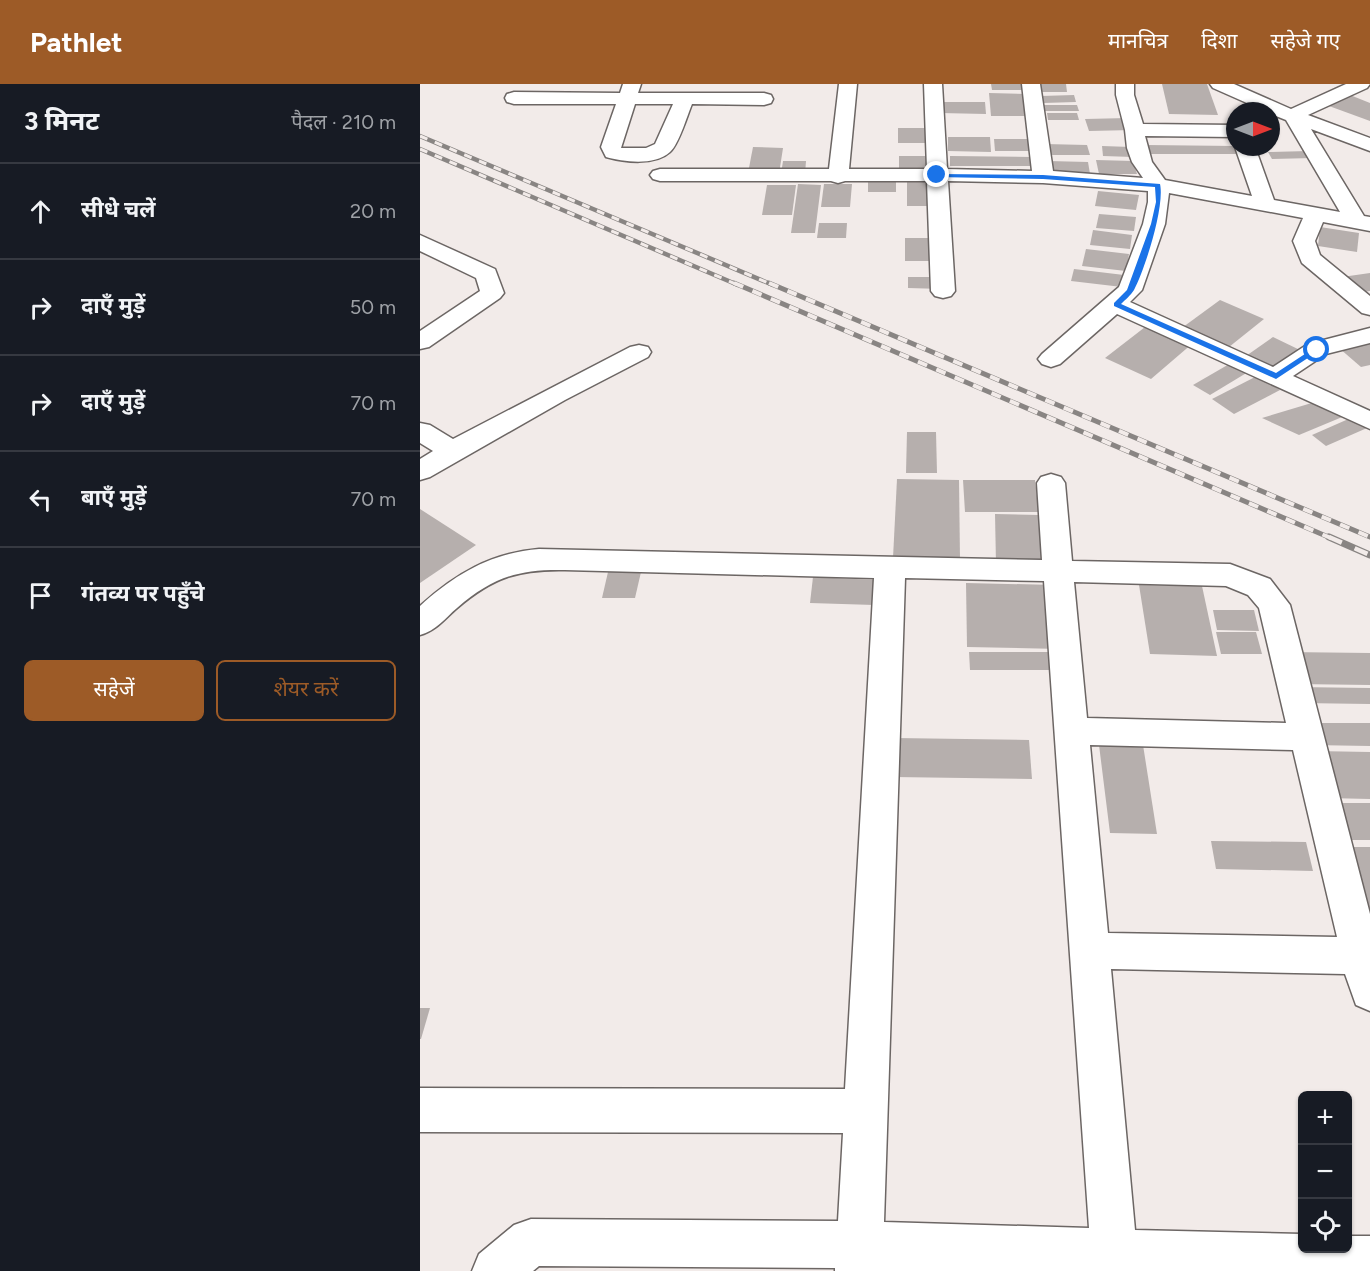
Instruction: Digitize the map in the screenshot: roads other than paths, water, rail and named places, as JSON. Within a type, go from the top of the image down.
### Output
[{"type":"street","points":[[838,177],[848,84]]},
{"type":"street","points":[[933,84],[943,291]]},
{"type":"street","points":[[1031,84],[1043,177]]},
{"type":"street","points":[[1051,359],[1130,290],[1154,224],[1159,202],[1158,185],[1139,155],[1125,95],[1125,84]]},
{"type":"street","points":[[1222,84],[1298,124],[1370,145]]},
{"type":"street","points":[[1222,84],[1228,102]]},
{"type":"street","points":[[1281,132],[1298,124],[1360,84]]},
{"type":"street","points":[[630,91],[611,147],[613,153],[658,152],[664,147],[685,98]]},
{"type":"street","points":[[514,99],[630,91],[685,98],[764,99]]},
{"type":"street","points":[[1298,124],[1363,223]]},
{"type":"street","points":[[1135,130],[1226,131]]},
{"type":"street","points":[[1248,156],[1265,204]]},
{"type":"street","points":[[660,176],[1043,177],[1158,185],[1363,223]]},
{"type":"street","points":[[1316,214],[1304,241],[1310,258],[1370,308]]},
{"type":"street","points":[[420,242],[487,274],[492,293],[420,342]]},
{"type":"street","points":[[1116,304],[1370,421]]},
{"type":"street","points":[[1276,376],[1317,350],[1370,335]]},
{"type":"street","points":[[420,471],[556,394],[639,352]]},
{"type":"street","points":[[420,430],[452,451]]},
{"type":"street","points":[[1051,483],[1114,1252]]},
{"type":"street","points":[[420,624],[470,582],[501,566],[522,562],[603,561],[1230,575],[1259,587],[1274,605],[1305,737],[1366,972],[1089,951]]},
{"type":"street","points":[[858,1258],[890,568]]},
{"type":"street","points":[[1071,731],[1305,737]]},
{"type":"street","points":[[420,1110],[864,1111]]},
{"type":"street","points":[[496,1271],[531,1242],[858,1258],[1114,1252],[1370,1260]]},
{"type":"railway","points":[[420,136],[773,285]]},
{"type":"railway","points":[[420,149],[738,285]]},
{"type":"railway","points":[[734,283],[1333,539]]},
{"type":"railway","points":[[769,283],[1370,537]]},
{"type":"railway","points":[[1329,537],[1370,555]]}]
